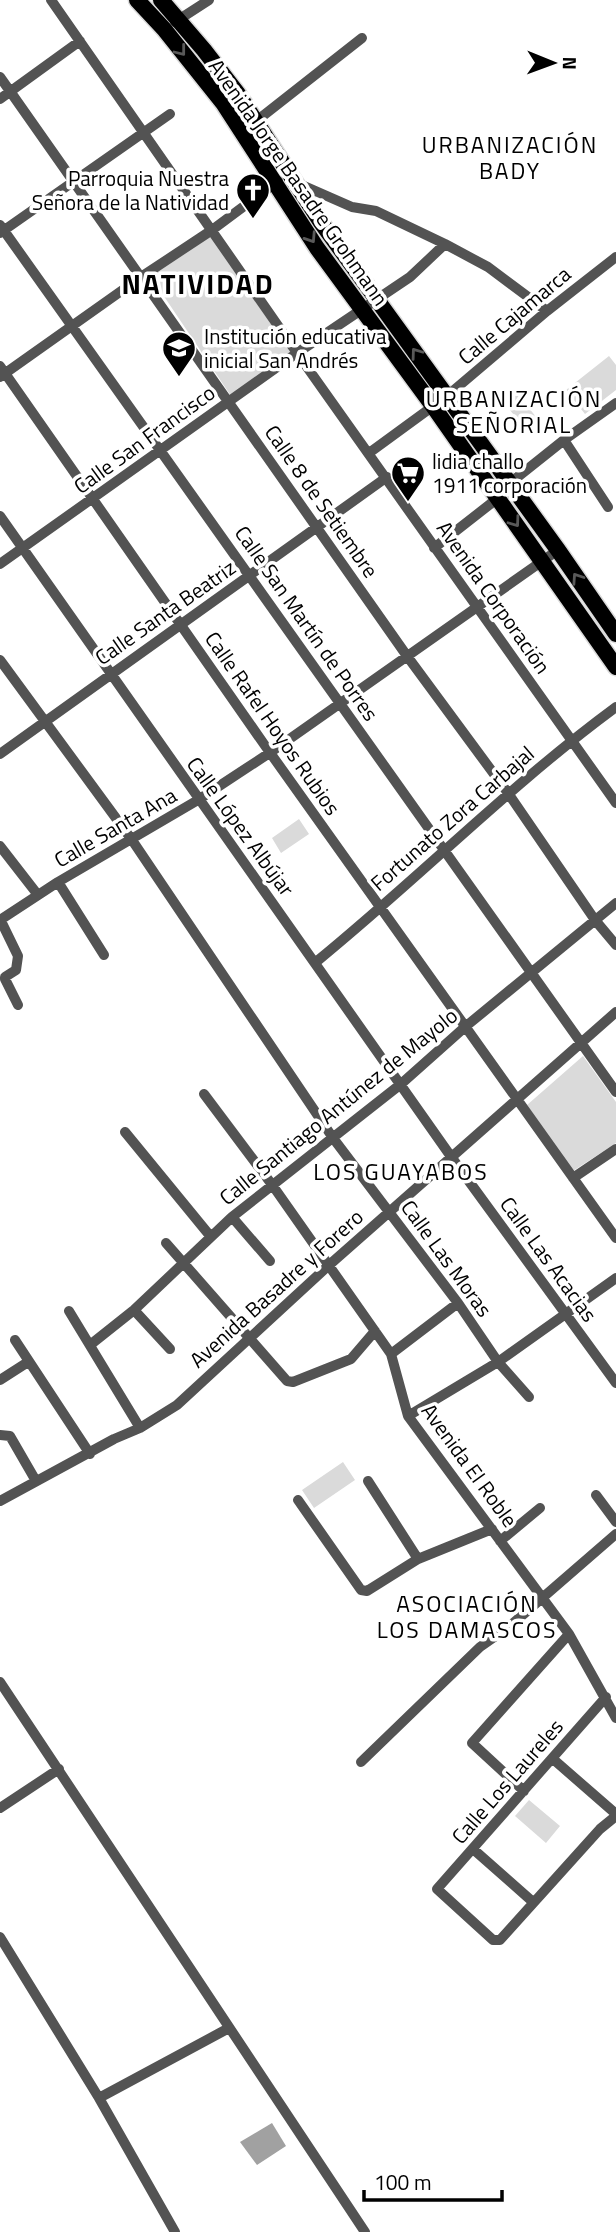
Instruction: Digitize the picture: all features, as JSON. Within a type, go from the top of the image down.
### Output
[{"type":"highway","name":"Avenida Jorge Basadre Grohmann","points":[[137,0],[164,29],[285,179],[377,300],[616,634]]},
{"type":"highway","name":"Avenida Jorge Basadre Grohmann","points":[[161,0],[226,78],[255,122],[317,248],[543,560],[616,667]]},
{"type":"street","name":"Avenida Corporación","points":[[51,0],[297,353],[387,477],[434,548],[616,803]]},
{"type":"street","points":[[164,29],[209,0]]},
{"type":"street","points":[[255,122],[362,38]]},
{"type":"street","points":[[0,99],[80,41]]},
{"type":"street","name":"Calle 8 de Setiembre","points":[[0,77],[407,656],[508,793],[595,920],[616,945]]},
{"type":"street","points":[[1,229],[170,114]]},
{"type":"street","points":[[2,372],[285,179],[352,207],[376,211],[445,244],[488,267],[547,311]]},
{"type":"street","name":"Calle San Martín de Porres","points":[[1,229],[616,1092]]},
{"type":"street","name":"Calle San Francisco","points":[[0,564],[297,353],[410,277],[445,244]]},
{"type":"street","name":"Calle Cajamarca","points":[[369,453],[447,396],[547,311],[616,257]]},
{"type":"street","name":"Calle Rafel Hoyos Rubios","points":[[2,372],[616,1238]]},
{"type":"street","points":[[434,548],[498,498],[510,483],[616,403]]},
{"type":"street","points":[[564,440],[608,507]]},
{"type":"street","name":"Calle Santa Beatriz","points":[[0,754],[387,477]]},
{"type":"street","name":"Calle López Albújar","points":[[0,516],[452,1158]]},
{"type":"street","name":"Calle Santa Ana","points":[[0,920],[58,882],[198,800],[271,752],[558,550]]},
{"type":"street","name":"Calle Las Moras","points":[[0,660],[132,840],[333,1138],[458,1303],[498,1362],[528,1396]]},
{"type":"street","name":"Fortunato Zora Carbajal","points":[[316,962],[508,793],[571,740],[616,707]]},
{"type":"street","points":[[0,846],[38,895]]},
{"type":"street","points":[[58,882],[104,955]]},
{"type":"street","name":"Calle Santiago Antúnez de Mayolo","points":[[90,1345],[134,1310],[232,1217],[401,1084],[465,1027],[616,903]]},
{"type":"street","points":[[0,920],[18,956],[16,970],[5,977],[18,1005]]},
{"type":"street","name":"Avenida Basadre y Forero","points":[[0,1501],[140,1428],[177,1405],[328,1266],[616,1012]]},
{"type":"street","name":"Avenida El Roble","points":[[204,1094],[273,1186],[391,1354],[408,1416],[569,1634],[616,1718]]},
{"type":"street","points":[[125,1132],[211,1237]]},
{"type":"street","points":[[573,1178],[616,1149]]},
{"type":"street","name":"Calle Las Acacias","points":[[452,1158],[616,1383]]},
{"type":"street","points":[[232,1217],[270,1261]]},
{"type":"street","points":[[166,1243],[284,1379],[293,1382],[351,1359],[375,1331]]},
{"type":"street","points":[[408,1416],[498,1362],[616,1278]]},
{"type":"street","points":[[391,1354],[458,1303]]},
{"type":"street","points":[[134,1310],[170,1349]]},
{"type":"street","points":[[69,1311],[140,1428]]},
{"type":"street","points":[[15,1340],[90,1454]]},
{"type":"street","points":[[0,1380],[28,1362]]},
{"type":"street","points":[[0,1435],[10,1436],[36,1481]]},
{"type":"street","points":[[368,1481],[418,1559]]},
{"type":"street","points":[[596,1495],[616,1522]]},
{"type":"street","points":[[298,1500],[361,1590],[367,1591],[418,1559],[492,1529]]},
{"type":"street","points":[[500,1541],[540,1508]]},
{"type":"street","points":[[361,1762],[480,1647],[510,1626],[616,1534]]},
{"type":"street","points":[[524,1791],[472,1743],[569,1634]]},
{"type":"street","points":[[0,1682],[365,2232]]},
{"type":"street","name":"Calle Los Laureles","points":[[533,1902],[502,1939],[496,1941],[438,1889],[606,1697]]},
{"type":"street","points":[[473,1849],[533,1902],[616,1815],[552,1759]]},
{"type":"street","points":[[0,1808],[59,1769]]},
{"type":"street","points":[[0,1937],[99,2098],[175,2232]]},
{"type":"street","points":[[99,2098],[229,2028]]},
{"type":"shaded area","points":[[208,234],[292,354],[231,396],[149,274]]},
{"type":"shaded area","points":[[609,356],[616,365],[616,390],[585,414],[566,390]]},
{"type":"shaded area","points":[[515,391],[537,418],[524,428],[503,401]]},
{"type":"shaded area","points":[[299,819],[309,834],[281,853],[272,838]]},
{"type":"shaded area","points":[[583,1056],[616,1102],[616,1143],[573,1171],[527,1105]]},
{"type":"shaded area","points":[[343,1462],[355,1480],[314,1508],[302,1490]]},
{"type":"shaded area","points":[[529,1800],[560,1826],[546,1843],[515,1816]]},
{"type":"shaded area","points":[[272,2123],[286,2146],[257,2165],[240,2142]]},
{"type":"place","name":"Parroquia Nuestra Señora de la Natividad","points":[[253,220]]},
{"type":"place","name":"Institución educativa inicial San Andrés","points":[[179,378]]},
{"type":"place","name":"lidia challo 1911 corporación","points":[[408,503]]},
{"type":"district","name":"URBANIZACIÓN BADY","points":[[510,157]]},
{"type":"district","name":"NATIVIDAD","points":[[198,283]]},
{"type":"district","name":"URBANIZACIÓN SEÑORIAL","points":[[514,411]]},
{"type":"district","name":"LOS GUAYABOS","points":[[401,1171]]},
{"type":"district","name":"ASOCIACIÓN LOS DAMASCOS","points":[[467,1616]]}]
